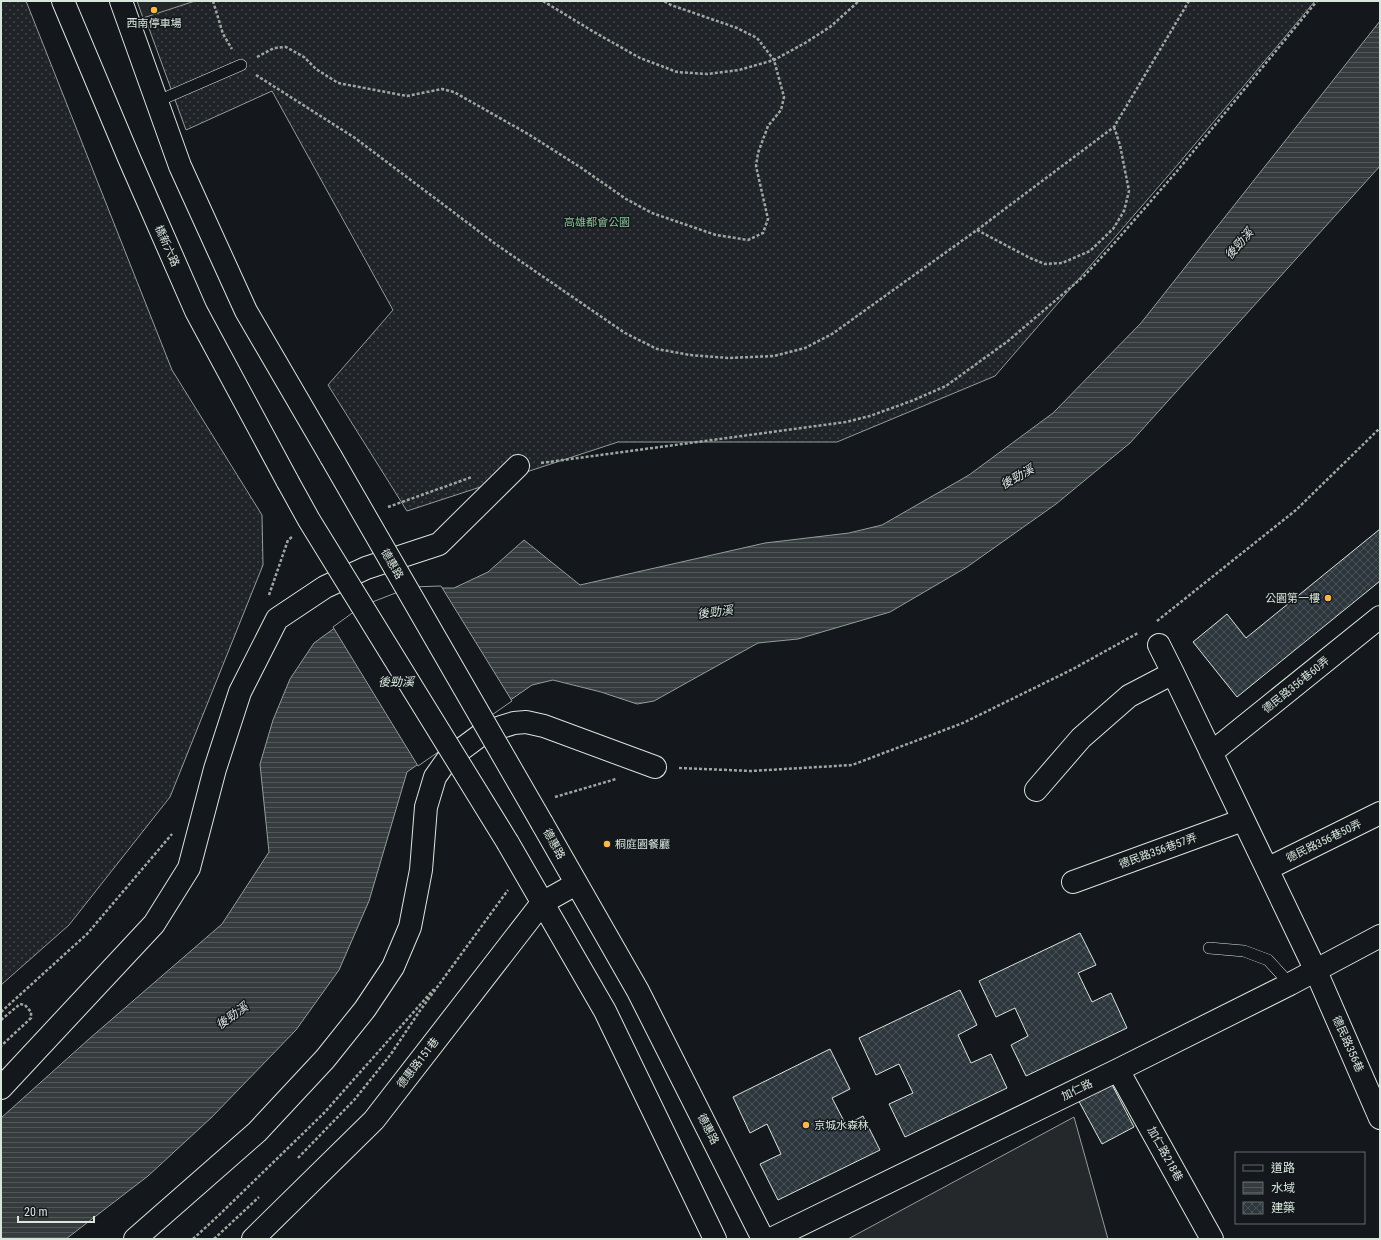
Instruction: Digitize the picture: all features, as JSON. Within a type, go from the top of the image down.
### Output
[{"type":"street","name":"橋新六路","points":[[63,1],[128,158],[196,311],[309,520],[508,843],[523,870]]},
{"type":"street","points":[[121,1],[158,102]]},
{"type":"street","name":"德惠路","points":[[158,102],[180,166],[246,311],[638,990],[763,1239]]},
{"type":"street","points":[[1,1088],[154,924],[189,868],[215,769],[240,692],[277,619],[325,587],[366,568],[439,544],[518,466]]},
{"type":"street","name":"德民路356巷60弄","points":[[1211,753],[1380,617]]},
{"type":"street","name":"德民路356巷","points":[[1158,645],[1173,673],[1315,970],[1378,1107]]},
{"type":"street","points":[[1036,790],[1081,738],[1129,696],[1173,673]]},
{"type":"street","points":[[135,1239],[257,1132],[325,1059],[365,1009],[393,967],[410,927],[421,870],[426,807],[435,777],[447,760],[482,734],[507,725],[526,722],[544,726],[655,767]]},
{"type":"street","name":"德民路356巷50弄","points":[[1267,870],[1380,813]]},
{"type":"street","name":"德民路356巷57弄","points":[[1073,882],[1243,820]]},
{"type":"street","points":[[523,870],[606,1011],[715,1239]]},
{"type":"street","name":"德惠路151巷","points":[[253,1239],[374,1120],[542,904],[576,884]]},
{"type":"street","name":"加仁路","points":[[770,1239],[1118,1070],[1290,984],[1380,936]]},
{"type":"street","name":"加仁路218巷","points":[[1118,1070],[1212,1239]]},
{"type":"lane","points":[[158,102],[241,65]]},
{"type":"lane","points":[[1209,948],[1244,951],[1268,960],[1290,984]]},
{"type":"path","points":[[213,1],[223,34],[241,65],[356,138],[497,245],[625,333],[657,349],[690,355],[728,358],[774,356],[805,348],[832,334],[977,230],[1114,127],[1189,1]]},
{"type":"path","points":[[543,1],[640,58],[677,72],[707,74],[739,70],[774,60],[830,27],[859,1]]},
{"type":"path","points":[[241,65],[274,48],[286,47],[304,57],[316,69],[338,83],[407,96],[442,89],[454,92],[528,134],[580,167],[626,199],[652,213],[716,235],[748,240],[763,233],[768,219],[756,166],[758,153],[768,126],[781,110],[784,98],[774,60],[757,38],[737,28],[671,5],[664,1]]},
{"type":"path","points":[[518,466],[846,422],[870,416],[946,386],[1008,341],[1084,276],[1178,170],[1317,1]]},
{"type":"path","points":[[977,230],[1030,258],[1045,264],[1062,263],[1090,251],[1113,229],[1124,211],[1129,191],[1120,145],[1114,127]]},
{"type":"path","points":[[1158,645],[1152,626],[1296,510],[1380,428]]},
{"type":"path","points":[[387,507],[473,476]]},
{"type":"path","points":[[267,601],[288,540]]},
{"type":"path","points":[[553,797],[655,767],[751,772],[852,765],[962,723],[1073,669],[1138,633]]},
{"type":"path","points":[[1,1012],[87,934],[173,834]]},
{"type":"path","points":[[295,1161],[355,1099],[391,1054],[523,870]]},
{"type":"path","points":[[193,1239],[324,1113],[445,977]]},
{"type":"path","points":[[1,1020],[20,1004],[25,1005],[31,1012],[31,1018],[1,1046]]},
{"type":"path","points":[[214,1239],[262,1193]]},
{"type":"green space","points":[[1,1],[26,1],[172,370],[262,515],[263,565],[170,797],[69,925],[1,985]]},
{"type":"green space","name":"高雄都會公園","points":[[139,1],[1315,1],[1180,162],[995,376],[837,442],[618,442],[407,511],[328,385],[393,310],[272,91],[186,130]]},
{"type":"shaded area","name":"西南停車場","points":[[137,1],[195,1],[143,18]]},
{"type":"shaded area","points":[[1074,1117],[1108,1239],[848,1239]]},
{"type":"water","name":"後勁溪","points":[[1380,21],[1380,166],[1130,443],[1056,504],[967,567],[890,612],[798,639],[758,643],[654,701],[637,704],[601,692],[553,680],[532,685],[407,772],[369,901],[339,970],[296,1030],[212,1117],[148,1176],[66,1239],[1,1239],[1,1118],[89,1039],[222,924],[269,852],[260,764],[273,720],[290,679],[314,643],[362,608],[412,588],[454,588],[488,572],[524,540],[580,585],[765,543],[849,533],[882,525],[969,475],[1053,413],[1141,323]]},
{"type":"pier","points":[[441,586],[512,701],[418,766],[333,627],[362,606],[411,587]]},
{"type":"building","name":"公園第一樓","points":[[1380,529],[1380,581],[1237,697],[1193,642],[1227,614],[1246,638]]},
{"type":"building","points":[[1080,933],[1096,965],[1078,973],[1092,1002],[1111,993],[1127,1028],[1026,1076],[1011,1045],[1028,1036],[1015,1008],[996,1017],[979,981]]},
{"type":"building","name":"京城水森林","points":[[960,990],[977,1025],[958,1035],[971,1063],[991,1054],[1007,1088],[905,1137],[889,1104],[913,1093],[899,1064],[876,1075],[859,1038]]},
{"type":"building","name":"京城水森林","points":[[830,1049],[850,1089],[832,1098],[846,1125],[863,1116],[880,1150],[778,1200],[760,1164],[781,1154],[767,1124],[750,1133],[733,1097]]},
{"type":"building","points":[[1108,1077],[1134,1127],[1102,1144],[1075,1094]]},
{"type":"place","name":"西南停車場","points":[[154,10]]},
{"type":"place","name":"公園第一樓","points":[[1328,598]]},
{"type":"place","name":"桐庭園餐廳","points":[[607,844]]},
{"type":"place","name":"京城水森林","points":[[806,1125]]}]
